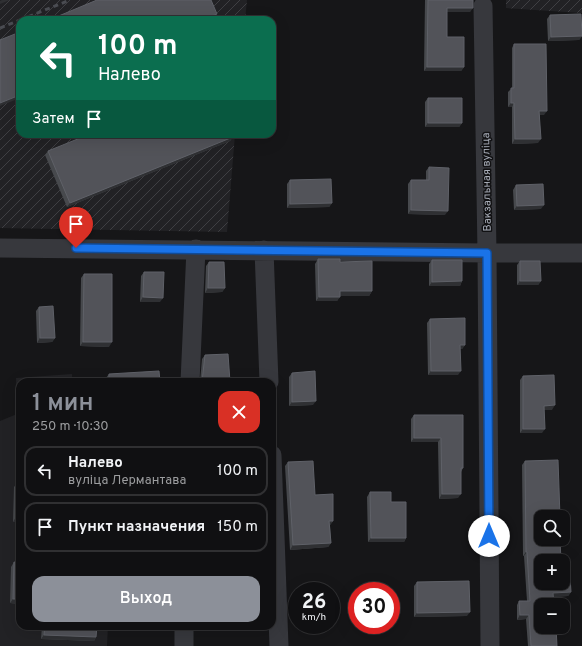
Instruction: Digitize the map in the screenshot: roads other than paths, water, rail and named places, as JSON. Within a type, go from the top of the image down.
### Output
[{"type":"street","name":"Вакзальная вуліца","points":[[483,6],[487,253],[490,646]]},
{"type":"street","points":[[0,248],[582,253]]},
{"type":"street","points":[[190,378],[196,249]]},
{"type":"street","points":[[264,250],[269,378]]},
{"type":"street","points":[[276,564],[279,646]]},
{"type":"street","points":[[184,630],[184,646]]},
{"type":"railway","points":[[30,16],[70,0]]},
{"type":"railway","points":[[0,28],[16,22]]}]
